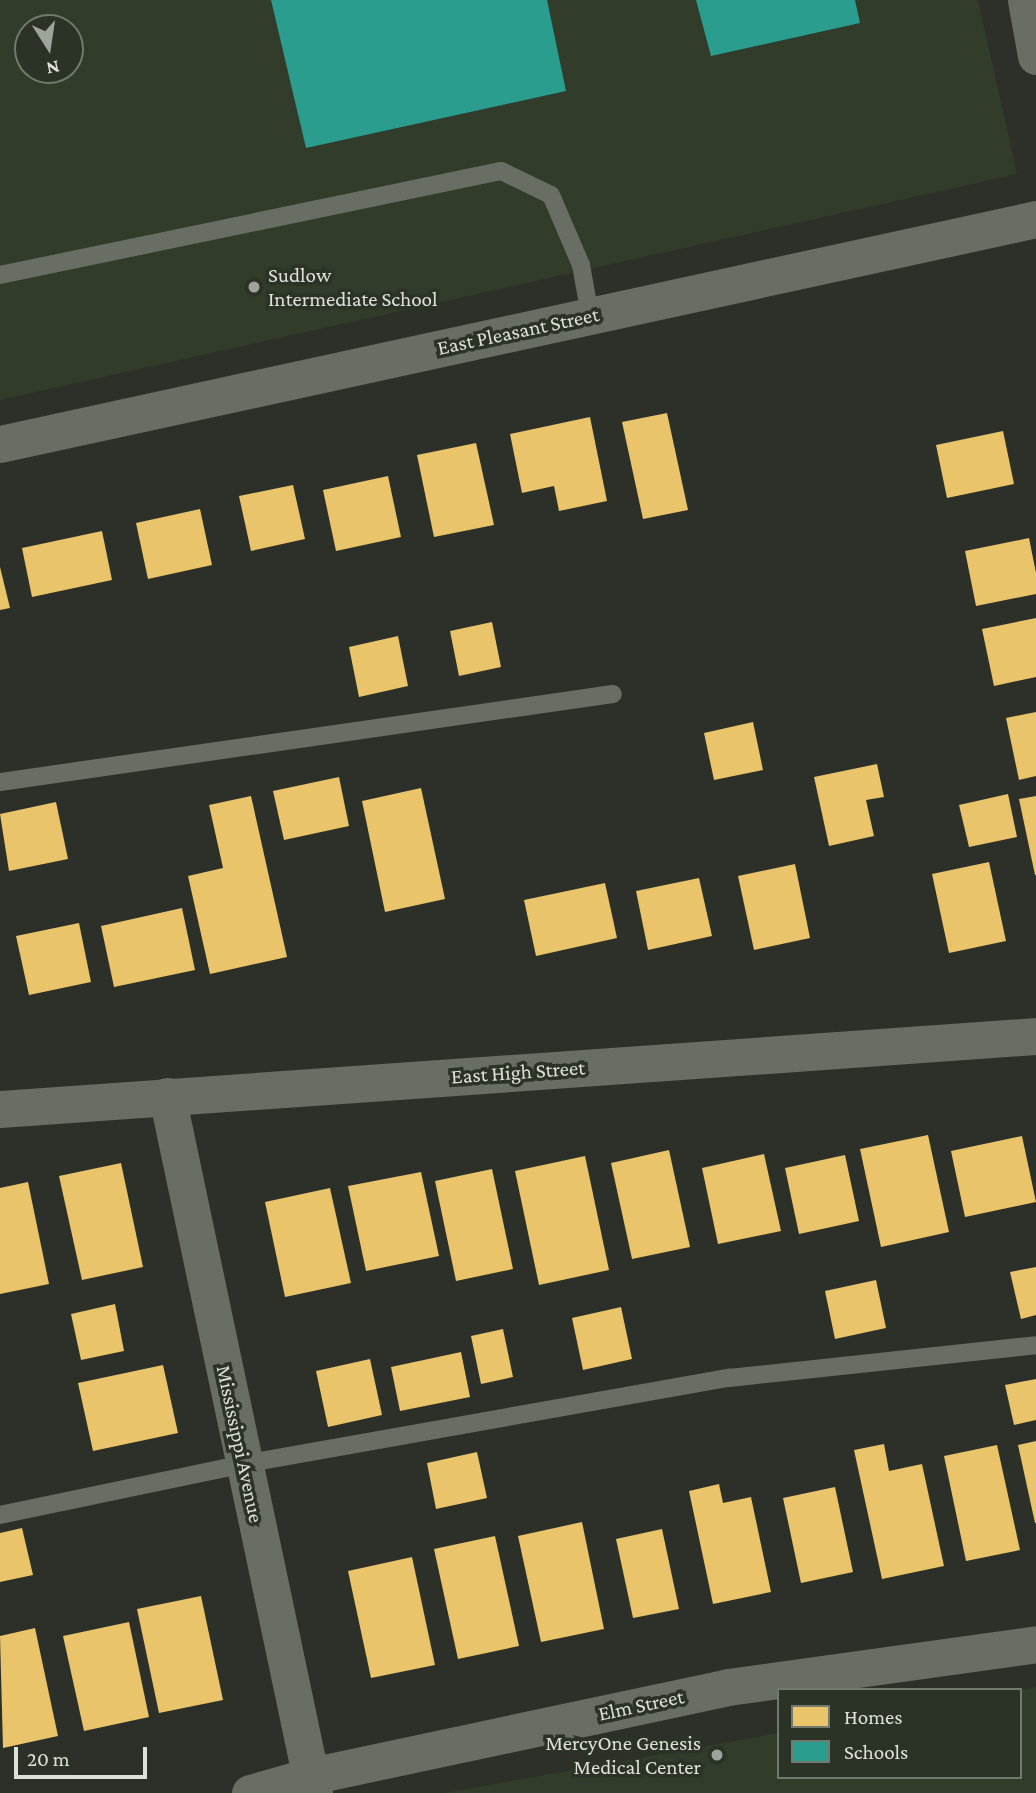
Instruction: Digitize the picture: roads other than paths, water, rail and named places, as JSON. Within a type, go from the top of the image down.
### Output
[{"type":"street","points":[[1026,0],[1036,56]]},
{"type":"street","name":"East Pleasant Street","points":[[0,444],[1036,219]]},
{"type":"street","name":"East High Street","points":[[0,1109],[1036,1036]]},
{"type":"street","name":"Mississippi Avenue","points":[[167,1096],[312,1784]]},
{"type":"street","name":"Elm Street","points":[[250,1793],[312,1784],[728,1687],[1036,1644]]},
{"type":"lane","points":[[0,275],[501,171],[551,195],[581,265],[590,315]]},
{"type":"lane","points":[[0,782],[613,694]]},
{"type":"lane","points":[[0,1515],[244,1464],[729,1378],[1036,1345]]},
{"type":"place","name":"Sudlow Intermediate School","points":[[254,287]]},
{"type":"place","name":"MercyOne Genesis Medical Center","points":[[717,1755]]}]
